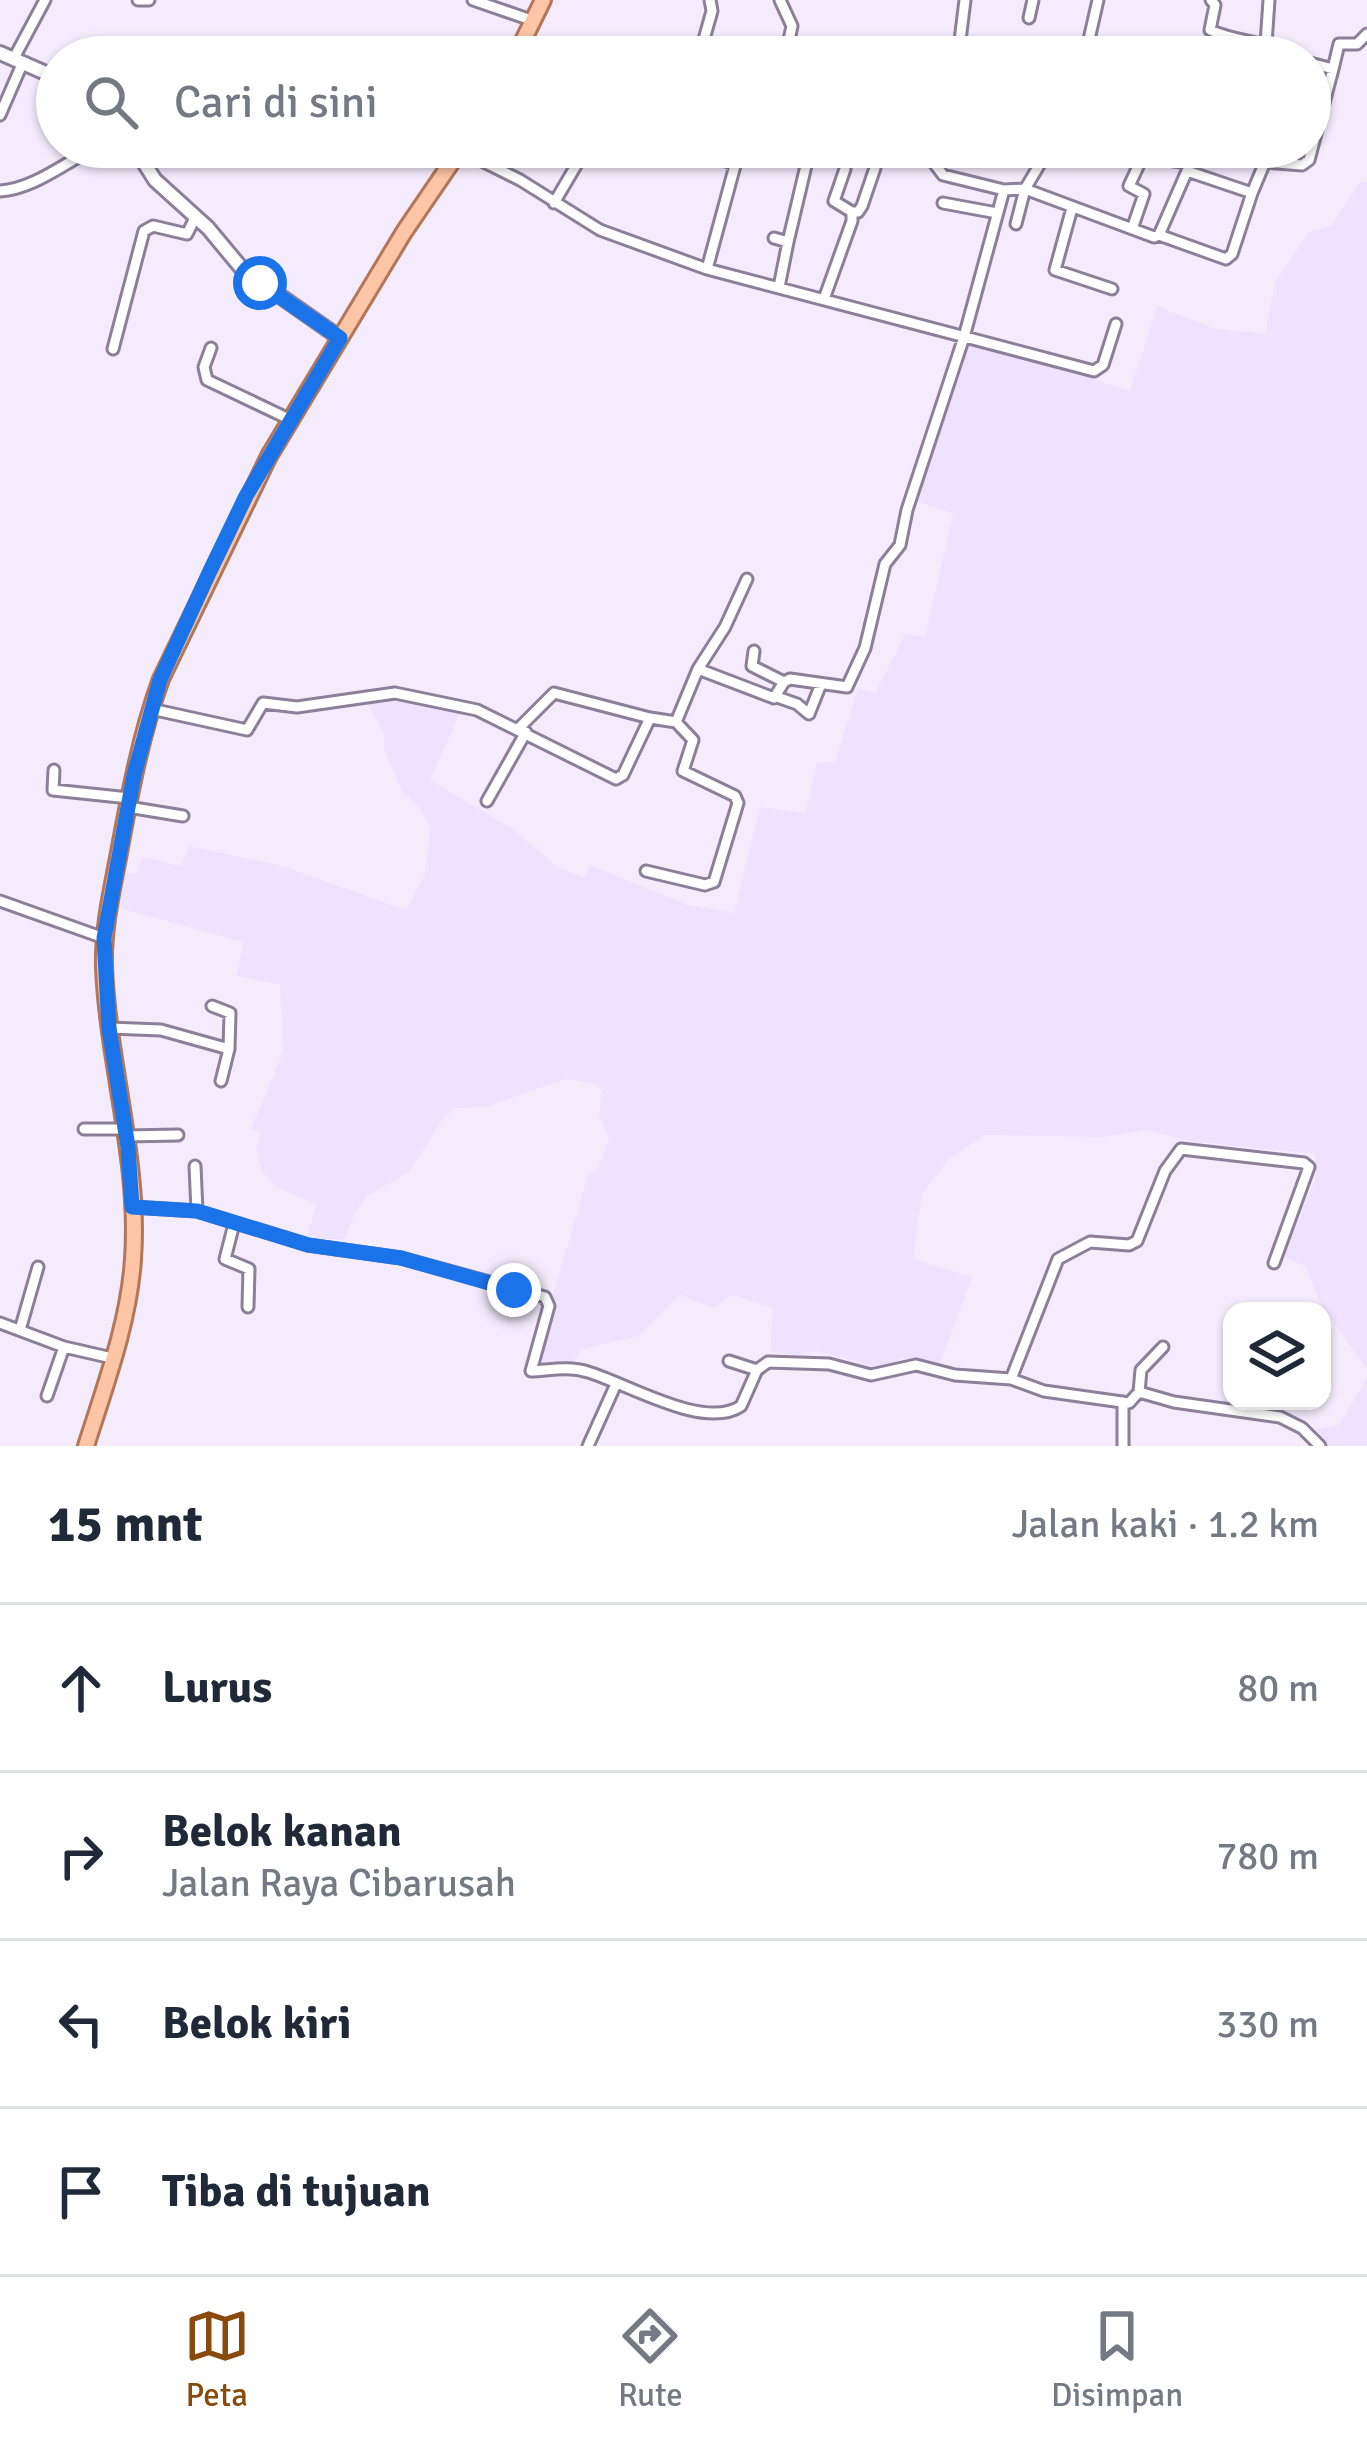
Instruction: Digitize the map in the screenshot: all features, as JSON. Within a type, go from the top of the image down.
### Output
[{"type":"main road","points":[[527,36],[544,0]]},
{"type":"main road","points":[[527,36],[544,0]]},
{"type":"main road","points":[[86,1446],[133,1266],[132,1207],[109,1028],[104,938],[128,803],[151,709],[246,496],[340,338],[451,168]]},
{"type":"street","points":[[0,115],[12,58],[46,0]]},
{"type":"street","points":[[138,0],[148,0]]},
{"type":"street","points":[[472,0],[534,21]]},
{"type":"street","points":[[705,36],[710,0]]},
{"type":"street","points":[[780,0],[792,26],[790,36]]},
{"type":"street","points":[[961,36],[965,0]]},
{"type":"street","points":[[1029,18],[1033,0]]},
{"type":"street","points":[[1090,36],[1098,0]]},
{"type":"street","points":[[1211,0],[1215,5],[1210,30],[1226,36]]},
{"type":"street","points":[[1267,36],[1269,0]]},
{"type":"street","points":[[1331,77],[1339,44],[1357,44],[1366,38]]},
{"type":"street","points":[[0,191],[26,187],[55,168]]},
{"type":"street","points":[[147,168],[243,270],[340,338]]},
{"type":"street","points":[[498,168],[600,230],[706,269],[1096,371],[1103,365],[1116,324]]},
{"type":"street","points":[[554,203],[575,168]]},
{"type":"street","points":[[706,269],[733,168]]},
{"type":"street","points":[[779,287],[805,168]]},
{"type":"street","points":[[844,169],[834,202],[858,212],[875,168]]},
{"type":"street","points":[[938,168],[943,175],[1004,190],[1024,189],[1226,259],[1232,254],[1262,168]]},
{"type":"street","points":[[1016,224],[1024,189],[1037,168]]},
{"type":"street","points":[[1132,229],[1144,194],[1129,186],[1137,168]]},
{"type":"street","points":[[1159,235],[1188,168]]},
{"type":"street","points":[[1190,168],[1252,193]]},
{"type":"street","points":[[777,697],[790,679],[844,688],[856,672],[885,564],[900,544],[964,337],[1004,190]]},
{"type":"street","points":[[943,203],[998,214]]},
{"type":"street","points":[[1072,208],[1055,270],[1112,290]]},
{"type":"street","points":[[824,298],[852,212]]},
{"type":"street","points":[[113,349],[144,231],[153,226],[187,234],[195,218]]},
{"type":"street","points":[[774,238],[788,242]]},
{"type":"street","points":[[211,348],[203,372],[207,380],[291,420]]},
{"type":"street","points":[[676,722],[698,669],[725,627],[747,579]]},
{"type":"street","points":[[754,651],[752,666],[784,682]]},
{"type":"street","points":[[698,669],[797,704],[809,714],[821,684]]},
{"type":"street","points":[[151,709],[247,730],[263,703],[297,706],[395,693],[484,712],[618,779],[650,718]]},
{"type":"street","points":[[487,800],[523,730],[554,693],[676,722],[693,738],[684,772],[735,796],[738,803],[714,882],[705,885],[646,871]]},
{"type":"street","points":[[54,770],[53,790],[183,815]]},
{"type":"street","points":[[0,902],[104,938]]},
{"type":"street","points":[[212,1006],[230,1013],[229,1049],[220,1081]]},
{"type":"street","points":[[109,1028],[161,1030],[229,1049]]},
{"type":"street","points":[[85,1129],[178,1135]]},
{"type":"street","points":[[1011,1379],[1058,1259],[1090,1242],[1129,1245],[1137,1241],[1178,1150],[1309,1167],[1274,1263]]},
{"type":"street","points":[[195,1166],[197,1211]]},
{"type":"street","points":[[132,1207],[197,1211],[308,1245],[401,1258],[545,1297],[549,1306],[531,1371],[569,1368],[656,1400],[726,1414],[741,1406],[757,1370],[768,1362],[818,1363],[879,1375],[916,1365],[1131,1403],[1139,1391],[1141,1370],[1163,1347]]},
{"type":"street","points":[[234,1225],[224,1259],[249,1269],[248,1307]]},
{"type":"street","points":[[20,1330],[38,1267]]},
{"type":"street","points":[[0,1323],[64,1347],[112,1358]]},
{"type":"street","points":[[47,1396],[64,1347]]},
{"type":"street","points":[[729,1361],[757,1370]]},
{"type":"street","points":[[588,1446],[616,1384]]},
{"type":"street","points":[[1139,1391],[1174,1402],[1284,1418],[1320,1446]]},
{"type":"street","points":[[1123,1446],[1124,1402]]},
{"type":"shaded area","points":[[1360,182],[1367,182],[1367,1369],[1331,1319],[1331,1302],[1320,1302],[1306,1267],[1284,1256],[1316,1177],[1315,1154],[1190,1141],[1146,1130],[1105,1137],[985,1135],[950,1158],[922,1194],[913,1259],[972,1277],[940,1363],[902,1358],[889,1366],[872,1366],[818,1351],[796,1355],[770,1351],[773,1308],[732,1295],[714,1308],[680,1295],[639,1336],[582,1349],[573,1362],[532,1367],[588,1175],[598,1168],[609,1137],[599,1116],[602,1092],[596,1084],[565,1079],[486,1107],[455,1108],[409,1172],[367,1196],[344,1240],[307,1237],[316,1204],[278,1188],[262,1171],[256,1151],[261,1132],[251,1129],[283,1052],[280,985],[237,976],[243,942],[119,908],[124,872],[137,874],[142,857],[181,866],[189,846],[279,865],[406,910],[424,877],[431,828],[419,807],[403,793],[384,750],[384,734],[365,699],[399,693],[463,706],[430,780],[511,828],[559,868],[584,878],[590,865],[688,905],[734,913],[760,807],[805,813],[817,763],[835,762],[858,688],[875,693],[905,635],[925,636],[953,514],[915,501],[971,333],[1055,356],[1057,367],[1130,391],[1157,306],[1213,328],[1265,334],[1275,283],[1308,233],[1332,225]]},
{"type":"shaded area","points":[[1367,1378],[1367,1446],[1318,1446],[1311,1430],[1339,1425]]},
{"type":"route","points":[[260,283],[340,338],[280,435],[209,573],[160,680],[134,775],[104,938],[109,1028],[128,1147],[132,1207],[197,1211],[308,1245],[401,1258],[514,1290]]}]
